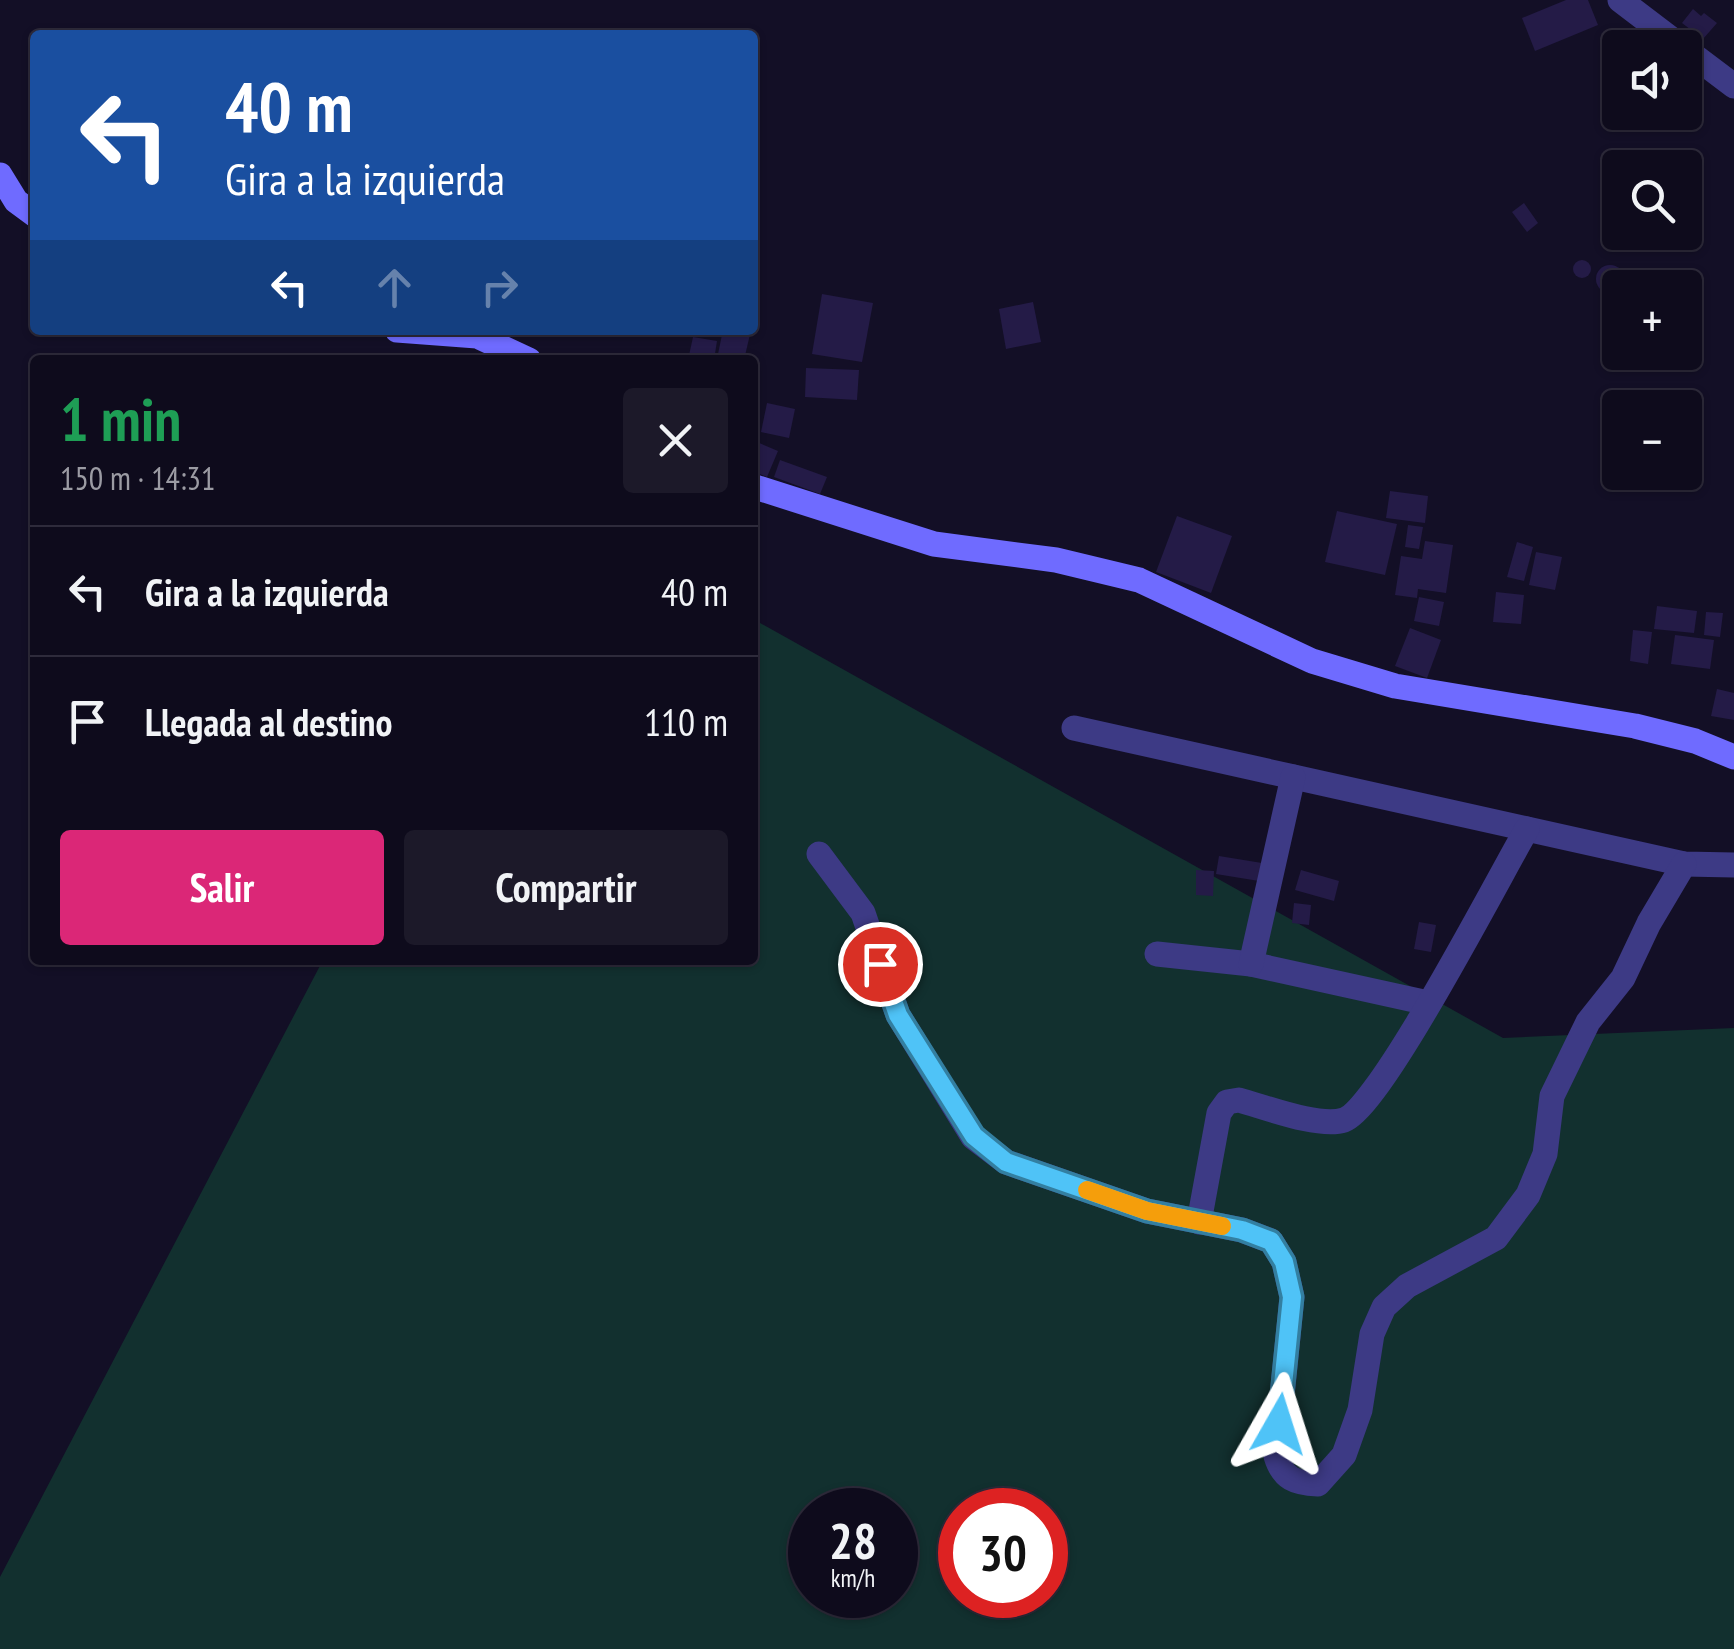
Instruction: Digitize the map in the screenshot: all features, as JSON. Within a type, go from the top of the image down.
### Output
[{"type":"main road","points":[[0,176],[16,201],[30,211]]},
{"type":"main road","points":[[464,335],[477,336],[518,355]]},
{"type":"main road","points":[[758,488],[934,544],[1056,560],[1138,580],[1312,661],[1395,686],[1635,726],[1695,740],[1734,758]]},
{"type":"street","points":[[1620,0],[1660,30]]},
{"type":"street","points":[[1702,62],[1734,86]]},
{"type":"street","points":[[1074,728],[1684,864],[1734,865]]},
{"type":"street","points":[[1252,964],[1293,776]]},
{"type":"street","points":[[1199,1222],[1219,1113],[1227,1102],[1239,1100],[1330,1123],[1348,1118],[1368,1101],[1527,829]]},
{"type":"street","points":[[819,854],[863,914],[898,1015],[974,1136],[1006,1162],[1147,1211],[1242,1230],[1271,1241],[1284,1262],[1292,1297],[1276,1456],[1281,1472],[1297,1483],[1318,1484],[1344,1455],[1360,1410],[1372,1334],[1384,1307],[1407,1286],[1496,1238],[1528,1194],[1546,1154],[1552,1096],[1588,1022],[1623,978],[1649,923],[1684,864]]},
{"type":"street","points":[[1158,954],[1252,964],[1428,1003]]},
{"type":"green space","points":[[758,622],[1503,1038],[1734,1028],[1734,1649],[0,1649],[0,1577],[320,965],[758,965]]},
{"type":"building","points":[[1566,0],[1588,0],[1598,25],[1535,51],[1522,18]]},
{"type":"building","points":[[1693,9],[1717,23],[1703,39],[1702,30],[1691,30],[1682,23]]},
{"type":"building","points":[[1524,203],[1538,223],[1527,232],[1512,212]]},
{"type":"building","points":[[1582,260],[1589,262],[1589,276],[1582,278],[1575,276],[1573,269],[1575,262]]},
{"type":"building","points":[[1610,265],[1620,269],[1602,270],[1600,289],[1596,279],[1600,269]]},
{"type":"building","points":[[822,294],[873,303],[862,362],[812,354]]},
{"type":"building","points":[[1033,302],[1041,342],[1006,349],[999,309]]},
{"type":"building","points":[[722,335],[750,335],[745,355],[718,354]]},
{"type":"building","points":[[693,337],[717,341],[715,355],[689,355]]},
{"type":"building","points":[[806,368],[859,370],[857,400],[805,397]]},
{"type":"building","points":[[767,403],[795,409],[789,438],[761,432]]},
{"type":"building","points":[[758,443],[778,451],[767,477],[758,473]]},
{"type":"building","points":[[780,460],[827,477],[820,494],[774,477]]},
{"type":"building","points":[[1390,491],[1428,496],[1425,523],[1386,518]]},
{"type":"building","points":[[1337,511],[1397,524],[1385,575],[1325,562]]},
{"type":"building","points":[[1177,516],[1232,536],[1211,593],[1156,572]]},
{"type":"building","points":[[1408,525],[1423,527],[1419,549],[1405,547]]},
{"type":"building","points":[[1425,541],[1453,545],[1446,593],[1418,589],[1417,598],[1395,595],[1401,556],[1422,559]]},
{"type":"building","points":[[1517,542],[1533,547],[1524,581],[1507,577]]},
{"type":"building","points":[[1536,552],[1562,557],[1555,590],[1529,585]]},
{"type":"building","points":[[1496,592],[1524,595],[1521,624],[1493,622]]},
{"type":"building","points":[[1419,597],[1444,602],[1439,626],[1414,621]]},
{"type":"building","points":[[1657,606],[1697,611],[1694,633],[1654,629]]},
{"type":"building","points":[[1706,612],[1723,613],[1720,637],[1704,635]]},
{"type":"building","points":[[1410,628],[1441,640],[1427,678],[1395,666]]},
{"type":"building","points":[[1633,630],[1652,632],[1648,664],[1630,661]]},
{"type":"building","points":[[1675,635],[1714,640],[1710,669],[1671,664]]},
{"type":"building","points":[[1717,689],[1734,693],[1734,720],[1711,716]]},
{"type":"building","points":[[1219,856],[1262,863],[1259,881],[1216,874]]},
{"type":"building","points":[[1196,870],[1214,871],[1213,896],[1196,895]]},
{"type":"building","points":[[1301,870],[1339,881],[1334,901],[1295,890]]},
{"type":"building","points":[[1294,903],[1311,905],[1309,925],[1292,923]]},
{"type":"building","points":[[1419,922],[1436,925],[1431,952],[1414,949]]},
{"type":"slow traffic","points":[[1087,1190],[1147,1211],[1222,1226]]},
{"type":"route","points":[[880,964],[898,1015],[974,1136],[1006,1162],[1147,1211],[1242,1230],[1271,1241],[1284,1262],[1292,1297],[1279,1424]]}]
